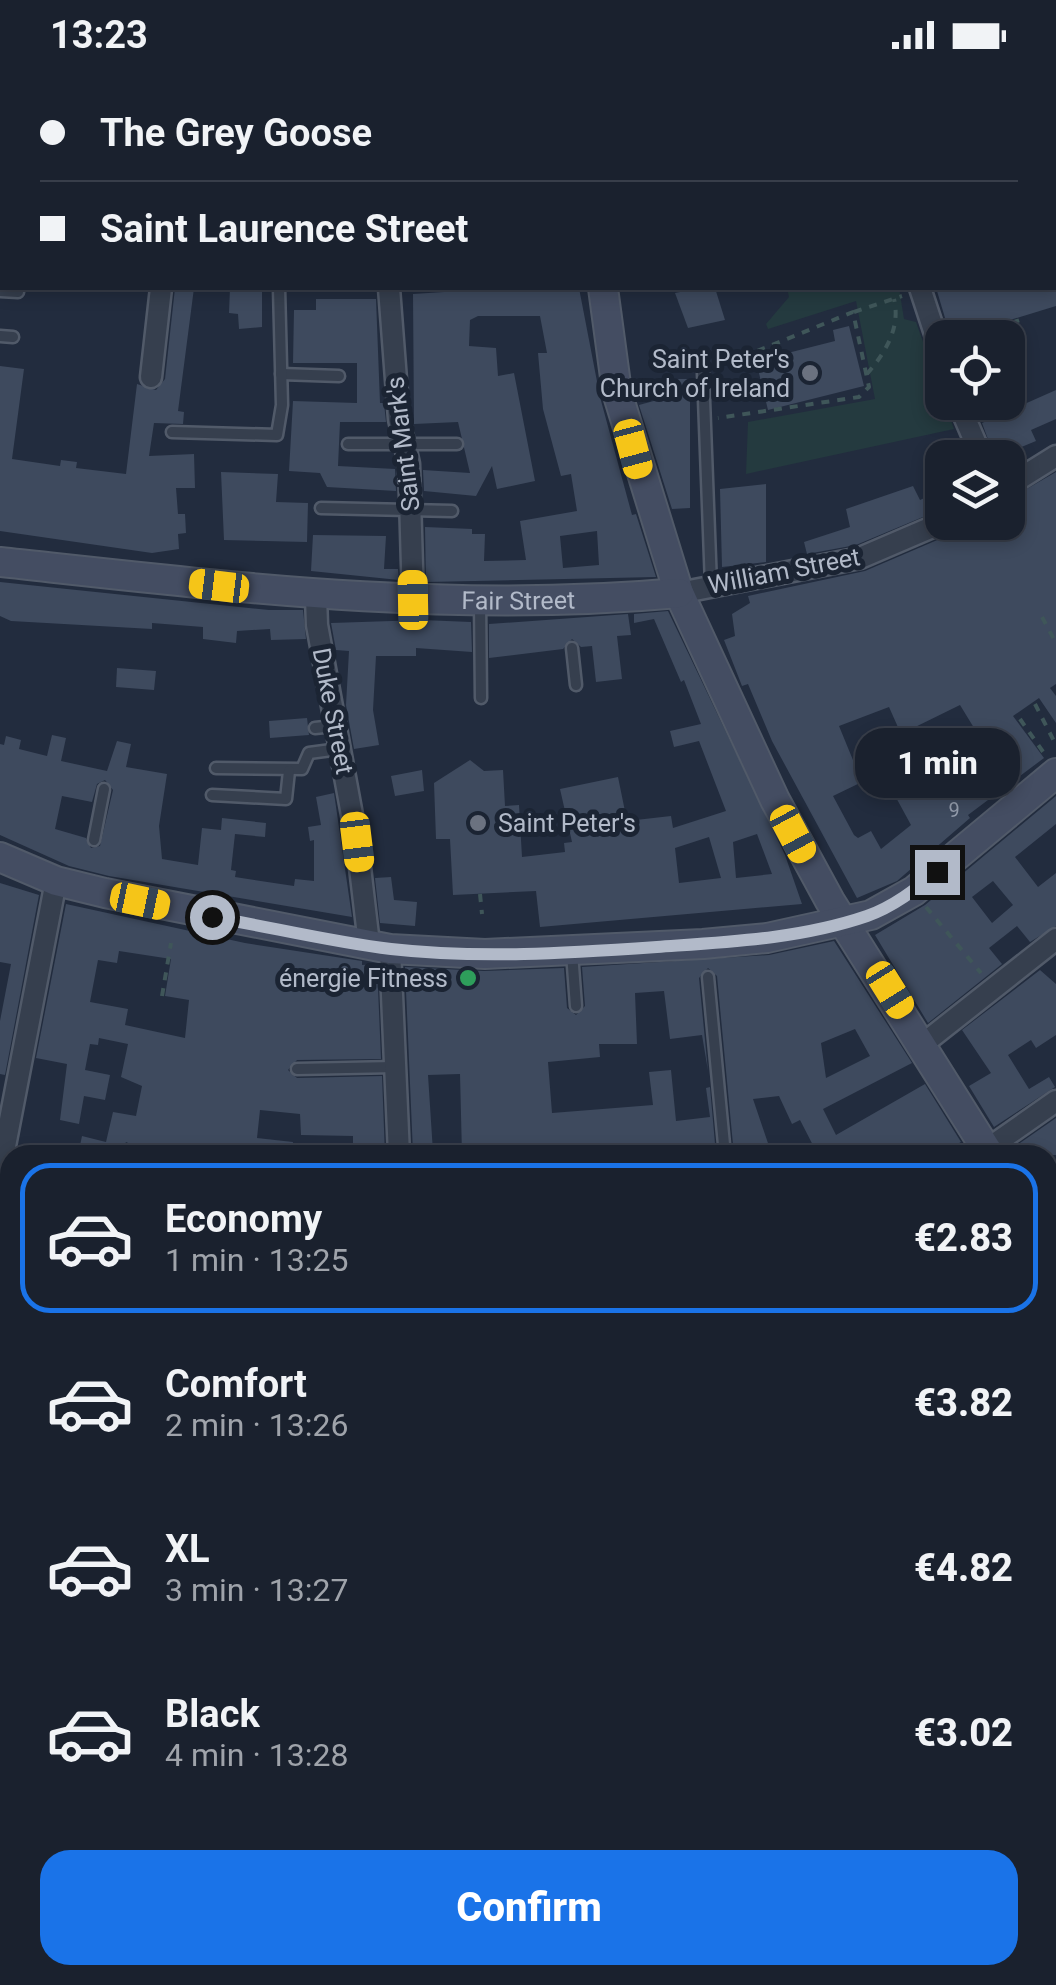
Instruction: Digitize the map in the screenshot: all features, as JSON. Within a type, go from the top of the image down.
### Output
[{"type":"street","points":[[151,377],[161,290]]},
{"type":"street","name":"Saint Mark's","points":[[389,290],[412,510],[413,600]]},
{"type":"street","points":[[603,290],[617,392],[680,593],[754,740],[793,834],[980,1145]]},
{"type":"street","points":[[922,290],[931,320]]},
{"type":"street","points":[[1025,475],[1056,456]]},
{"type":"street","name":"William Street","points":[[680,593],[860,558],[925,530]]},
{"type":"street","name":"Fair Street","points":[[0,562],[316,597],[480,602],[568,610],[680,593]]},
{"type":"street","name":"Duke Street","points":[[316,597],[324,727],[339,748],[379,946],[396,1068],[399,1145]]},
{"type":"street","points":[[0,858],[56,881],[86,881],[379,946],[572,952],[767,938],[846,922],[871,914],[914,891],[1056,771]]},
{"type":"street","points":[[3,1145],[9,1096],[56,881]]},
{"type":"street","points":[[923,1044],[1056,939]]},
{"type":"street","points":[[996,1145],[1056,1100]]},
{"type":"lane","points":[[172,432],[278,435],[279,290]]},
{"type":"lane","points":[[0,291],[18,292]]},
{"type":"lane","points":[[281,374],[339,376]]},
{"type":"lane","points":[[703,374],[711,585]]},
{"type":"lane","points":[[348,444],[456,444]]},
{"type":"lane","points":[[320,508],[452,511]]},
{"type":"lane","points":[[480,602],[481,698]]},
{"type":"lane","points":[[572,648],[576,685]]},
{"type":"lane","points":[[216,768],[302,769],[309,752],[339,748]]},
{"type":"lane","points":[[212,795],[286,799],[288,771]]},
{"type":"lane","points":[[94,840],[104,789]]},
{"type":"lane","points":[[572,952],[576,1006]]},
{"type":"lane","points":[[708,976],[724,1145]]},
{"type":"lane","points":[[297,1069],[396,1068]]},
{"type":"path","points":[[703,374],[916,290]]},
{"type":"path","points":[[867,374],[884,354],[891,336],[894,299]]},
{"type":"path","points":[[703,418],[867,394],[867,374],[853,312]]},
{"type":"path","points":[[1017,320],[1023,318]]},
{"type":"path","points":[[1042,618],[1056,644]]},
{"type":"path","points":[[1034,704],[1056,745]]},
{"type":"path","points":[[1020,719],[1056,771]]},
{"type":"path","points":[[914,891],[993,988]]},
{"type":"path","points":[[480,894],[482,914]]},
{"type":"path","points":[[162,996],[171,943]]},
{"type":"green space","points":[[787,290],[899,290],[904,319],[916,322],[925,347],[925,420],[951,420],[954,429],[746,474],[748,422],[875,399],[856,301],[768,329],[766,324],[789,297]]},
{"type":"building","points":[[175,290],[194,290],[178,411],[184,412],[183,424],[154,423],[149,456],[194,454],[195,488],[176,488],[178,514],[185,514],[186,533],[178,534],[179,549],[152,553],[0,531],[0,366],[24,369],[12,459],[60,466],[61,460],[77,462],[76,468],[126,474],[137,384],[156,390],[165,379]]},
{"type":"building","points":[[230,290],[262,290],[262,327],[239,329],[238,314],[229,313]]},
{"type":"building","points":[[579,290],[600,397],[632,515],[636,514],[656,577],[426,582],[425,527],[472,529],[472,534],[485,534],[484,561],[526,560],[520,521],[577,511],[571,474],[561,476],[543,409],[538,353],[547,353],[540,316],[478,316],[470,320],[469,346],[496,348],[498,376],[514,373],[535,481],[497,489],[492,466],[476,496],[424,491],[423,470],[470,473],[458,422],[414,424],[413,294]],"holes":[[[597,531],[599,565],[563,568],[560,536]]]},
{"type":"building","points":[[716,290],[725,320],[688,328],[675,293]]},
{"type":"building","points":[[940,290],[1056,290],[1056,306],[1010,320],[946,320],[937,291]]},
{"type":"building","points":[[316,299],[376,299],[380,403],[384,403],[386,422],[340,422],[338,466],[395,469],[396,491],[327,487],[320,473],[289,471],[293,401],[357,403],[357,363],[293,363],[294,310],[316,310]]},
{"type":"building","name":"Saint Peter's Church of Ireland","points":[[849,326],[864,386],[768,410],[756,361],[835,341],[833,330]]},
{"type":"building","points":[[660,379],[690,379],[690,508],[672,509],[639,405],[661,399]]},
{"type":"building","points":[[1056,390],[1056,419],[1031,430],[1036,441],[1025,446],[1025,440],[988,440],[982,423],[1025,420],[1025,404]]},
{"type":"building","points":[[221,472],[278,474],[276,502],[308,503],[307,542],[224,540]]},
{"type":"building","points":[[1056,472],[1056,684],[1050,688],[1056,696],[1056,723],[1039,698],[1013,716],[1044,758],[968,815],[970,818],[897,881],[857,898],[772,741],[748,684],[742,686],[724,640],[735,636],[732,614],[750,603],[748,596],[865,571],[937,540],[1025,540],[1025,490]],"holes":[[[960,705],[982,741],[957,759],[949,746],[923,761],[929,772],[893,792],[911,825],[881,849],[871,831],[858,838],[854,835],[833,796],[862,782],[839,726],[889,707],[901,734]]]},
{"type":"building","points":[[766,484],[766,562],[722,567],[720,489]]},
{"type":"building","points":[[913,486],[920,500],[925,498],[925,516],[856,545],[807,554],[804,542],[850,527],[846,509]]},
{"type":"building","points":[[313,535],[386,536],[384,569],[398,569],[399,580],[311,571]]},
{"type":"building","points":[[0,582],[269,610],[303,610],[306,639],[271,640],[270,629],[237,631],[236,643],[203,639],[203,627],[152,623],[152,629],[11,621],[0,616]]},
{"type":"building","points":[[668,611],[785,855],[802,904],[540,927],[536,891],[453,895],[450,839],[436,839],[434,783],[470,760],[484,771],[503,770],[505,806],[519,805],[522,857],[565,852],[564,843],[572,842],[560,789],[618,777],[627,821],[671,816],[673,828],[726,811],[699,741],[674,747],[670,731],[701,724],[654,619],[634,623],[634,614]],"holes":[[[757,834],[772,874],[736,878],[733,842]],[[709,837],[721,878],[679,883],[675,848]]]},
{"type":"building","points":[[628,614],[631,635],[617,636],[622,679],[596,682],[592,646],[581,647],[572,639],[563,649],[489,658],[489,624]]},
{"type":"building","points":[[471,622],[472,652],[416,648],[416,656],[376,656],[373,710],[379,745],[354,749],[346,705],[349,651],[336,650],[331,623]]},
{"type":"building","points":[[117,668],[156,671],[154,690],[116,687]]},
{"type":"building","points":[[307,718],[309,735],[270,738],[269,721]]},
{"type":"building","points":[[52,735],[66,738],[61,761],[107,771],[117,741],[131,744],[126,767],[167,774],[159,826],[162,859],[198,865],[202,828],[221,830],[222,818],[266,823],[265,837],[235,834],[231,870],[236,871],[235,877],[294,886],[295,879],[314,881],[314,840],[310,841],[308,827],[321,825],[316,797],[334,793],[352,917],[109,876],[69,866],[0,835],[0,744],[4,745],[6,736],[21,740],[19,749],[47,756]],"holes":[[[105,780],[113,790],[100,846],[91,848],[86,838],[55,829],[62,796],[92,802],[97,784]]]},
{"type":"building","points":[[422,770],[424,791],[395,796],[391,776]]},
{"type":"building","points":[[1056,796],[1056,824],[1015,857],[1038,887],[1056,873],[1056,926],[1030,942],[1017,926],[989,948],[1002,964],[928,1023],[875,935],[925,905]],"holes":[[[993,881],[1013,905],[992,923],[972,897]]]},
{"type":"building","points":[[391,877],[394,900],[417,902],[415,926],[380,923],[375,878]]},
{"type":"building","points":[[0,883],[39,895],[5,1075],[0,1074],[0,1021],[11,964],[0,962]]},
{"type":"building","points":[[66,904],[245,943],[362,961],[362,965],[377,964],[381,1059],[297,1060],[288,1070],[297,1078],[382,1076],[385,1145],[353,1145],[353,1136],[301,1135],[300,1114],[260,1110],[257,1138],[293,1142],[293,1145],[80,1145],[82,1136],[106,1142],[113,1112],[136,1116],[142,1086],[121,1077],[128,1044],[99,1038],[98,1045],[90,1044],[85,1070],[110,1075],[105,1100],[84,1096],[79,1124],[60,1120],[67,1064],[36,1058]],"holes":[[[119,951],[171,959],[165,996],[189,1000],[185,1038],[125,1025],[128,1009],[90,1002],[98,960],[117,963]]]},
{"type":"building","points":[[834,941],[912,1063],[823,1109],[836,1135],[925,1084],[961,1142],[813,1145],[800,1120],[792,1124],[779,1096],[753,1099],[769,1145],[733,1145],[717,976],[708,968],[699,978],[708,1071],[702,1035],[670,1039],[664,991],[635,993],[637,1044],[599,1044],[600,1057],[548,1062],[552,1113],[653,1105],[649,1072],[671,1070],[676,1121],[710,1117],[706,1088],[710,1087],[715,1145],[462,1145],[460,1074],[428,1075],[433,1145],[413,1145],[405,967],[484,971],[564,968],[567,1008],[576,1015],[585,1006],[582,967],[769,955]],"holes":[[[855,1029],[870,1056],[826,1078],[821,1043]]]},
{"type":"building","points":[[1040,970],[1056,984],[1056,1035],[1036,1048],[1031,1040],[1008,1055],[1029,1089],[1049,1077],[1055,1087],[994,1127],[969,1086],[991,1073],[962,1030]]},
{"type":"building","points":[[1056,1118],[1056,1145],[1017,1145]]},
{"type":"place","name":"Saint Peter's Church of Ireland","points":[[810,373]]},
{"type":"place","name":"Saint Peter's","points":[[478,823]]},
{"type":"place","name":"énergie Fitness","points":[[468,978]]},
{"type":"route","points":[[212,917],[390,949],[484,954],[703,944],[767,938],[846,922],[871,914],[914,891],[937,872]]}]
